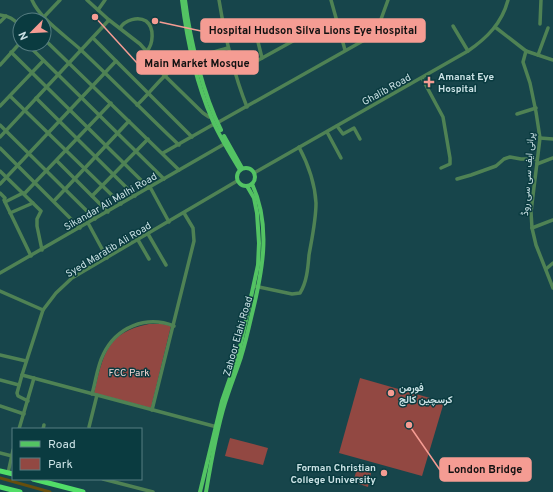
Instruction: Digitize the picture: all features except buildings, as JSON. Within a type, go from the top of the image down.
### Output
[{"type":"highway","points":[[0,471],[10,473]]},
{"type":"highway","points":[[36,480],[83,492]]},
{"type":"highway","points":[[0,487],[20,492]]},
{"type":"main road","points":[[182,0],[195,58],[211,117],[241,169]]},
{"type":"main road","points":[[185,0],[195,58],[216,124]]},
{"type":"main road","points":[[248,168],[254,173],[255,179],[252,184],[242,186],[237,181],[237,175],[241,169],[248,168]]},
{"type":"main road","name":"Zahoor Elahi Road","points":[[200,492],[217,427],[242,355],[256,286],[263,260],[263,220],[260,202],[252,184]]},
{"type":"main road","name":"Zahoor Elahi Road","points":[[247,186],[254,198],[258,222],[258,265],[256,286]]},
{"type":"main road","name":"Zahoor Elahi Road","points":[[206,492],[217,427]]},
{"type":"street","points":[[32,0],[39,12]]},
{"type":"street","points":[[49,12],[60,0]]},
{"type":"street","points":[[87,0],[147,51],[166,76],[206,116],[211,117]]},
{"type":"street","points":[[98,10],[105,0]]},
{"type":"street","points":[[219,0],[228,48],[235,74],[247,106]]},
{"type":"street","points":[[331,0],[345,50]]},
{"type":"street","points":[[163,153],[368,38],[380,22],[388,0]]},
{"type":"street","name":"Ghalib Road","points":[[254,173],[468,51],[482,41],[495,27],[504,12],[508,0]]},
{"type":"street","points":[[540,0],[540,24]]},
{"type":"street","points":[[0,15],[12,18]]},
{"type":"street","points":[[0,22],[6,16]]},
{"type":"street","points":[[120,28],[122,24],[128,21],[140,19],[149,24],[152,36],[151,46],[147,51]]},
{"type":"street","points":[[0,137],[109,20]]},
{"type":"street","points":[[222,21],[338,25]]},
{"type":"street","points":[[253,22],[262,58]]},
{"type":"street","points":[[235,74],[323,24]]},
{"type":"street","points":[[52,26],[81,50],[179,145]]},
{"type":"street","points":[[453,26],[468,51]]},
{"type":"street","points":[[495,27],[526,51],[553,60]]},
{"type":"street","points":[[538,55],[548,28]]},
{"type":"street","points":[[93,38],[192,137]]},
{"type":"street","points":[[52,47],[179,170]]},
{"type":"street","points":[[137,105],[177,66],[195,58],[228,48]]},
{"type":"street","name":"پرانی ایف سی سی روڈ","points":[[526,51],[523,62],[536,108],[540,138],[531,212],[532,228],[536,246],[553,288]]},
{"type":"street","points":[[0,65],[11,52],[106,146],[150,187],[169,222]]},
{"type":"street","points":[[35,52],[164,179]]},
{"type":"street","points":[[0,106],[43,60]]},
{"type":"street","points":[[0,184],[116,61]]},
{"type":"street","points":[[422,78],[443,117],[450,164],[441,168]]},
{"type":"street","points":[[10,96],[121,204]]},
{"type":"street","points":[[36,98],[135,196]]},
{"type":"street","points":[[0,203],[24,194],[111,103]]},
{"type":"street","points":[[517,114],[536,108]]},
{"type":"street","points":[[54,202],[129,121]]},
{"type":"street","points":[[0,125],[95,219]]},
{"type":"street","points":[[337,126],[343,134],[354,128],[360,139]]},
{"type":"street","points":[[327,132],[341,158]]},
{"type":"street","points":[[540,138],[553,139]]},
{"type":"street","points":[[92,196],[148,139]]},
{"type":"street","name":"Sikandar Ali Malhi Road","points":[[0,273],[226,143]]},
{"type":"street","points":[[256,286],[292,294],[300,293],[302,289],[306,276],[316,203],[312,181],[305,159],[299,147]]},
{"type":"street","points":[[0,148],[80,228]]},
{"type":"street","points":[[457,179],[496,166],[504,159],[510,157],[537,159]]},
{"type":"street","points":[[537,164],[553,158]]},
{"type":"street","points":[[57,161],[108,212]]},
{"type":"street","points":[[0,171],[41,211],[37,219],[36,226],[42,250]]},
{"type":"street","name":"Syed Maratib Ali Road","points":[[19,385],[43,310],[56,293],[72,278],[237,181]]},
{"type":"street","points":[[0,193],[5,198],[4,201],[31,256]]},
{"type":"street","points":[[10,213],[33,203]]},
{"type":"street","points":[[152,410],[194,241],[193,228],[184,213]]},
{"type":"street","points":[[532,228],[553,220]]},
{"type":"street","points":[[88,223],[107,258]]},
{"type":"street","points":[[148,234],[166,265]]},
{"type":"street","points":[[138,240],[148,258]]},
{"type":"street","points":[[546,269],[553,263]]},
{"type":"street","points":[[0,291],[43,310]]},
{"type":"street","points":[[92,394],[103,356],[111,342],[122,332],[148,321],[163,322],[174,326]]},
{"type":"street","points":[[0,355],[26,361]]},
{"type":"street","points":[[22,375],[217,427]]},
{"type":"street","points":[[19,428],[34,378]]},
{"type":"street","points":[[0,380],[19,385],[17,393],[18,396],[28,401]]},
{"type":"street","points":[[89,427],[97,395]]},
{"type":"street","points":[[0,406],[24,414]]},
{"type":"street","points":[[0,453],[12,456],[10,473]]},
{"type":"street","points":[[107,480],[153,492]]},
{"type":"green space","name":"FCC Park","points":[[149,324],[163,324],[171,326],[151,408],[94,393],[104,357],[115,340],[124,333]]},
{"type":"green space","points":[[360,378],[444,402],[422,476],[339,453]]},
{"type":"green space","points":[[230,438],[268,448],[263,465],[225,456]]},
{"type":"green space","points":[[357,469],[371,473],[368,487],[353,482]]},
{"type":"waterway","points":[[0,478],[50,492]]},
{"type":"place","name":"Main Market Mosque","points":[[95,17]]},
{"type":"place","name":"Hospital Hudson Silva Lions Eye Hospital","points":[[155,21]]},
{"type":"place","name":"Amanat Eye Hospital","points":[[429,82]]},
{"type":"place","name":"فورمن کرسچین کالج","points":[[391,393]]},
{"type":"place","name":"London Bridge","points":[[409,425]]},
{"type":"place","name":"Forman Christian College University","points":[[384,473]]}]
